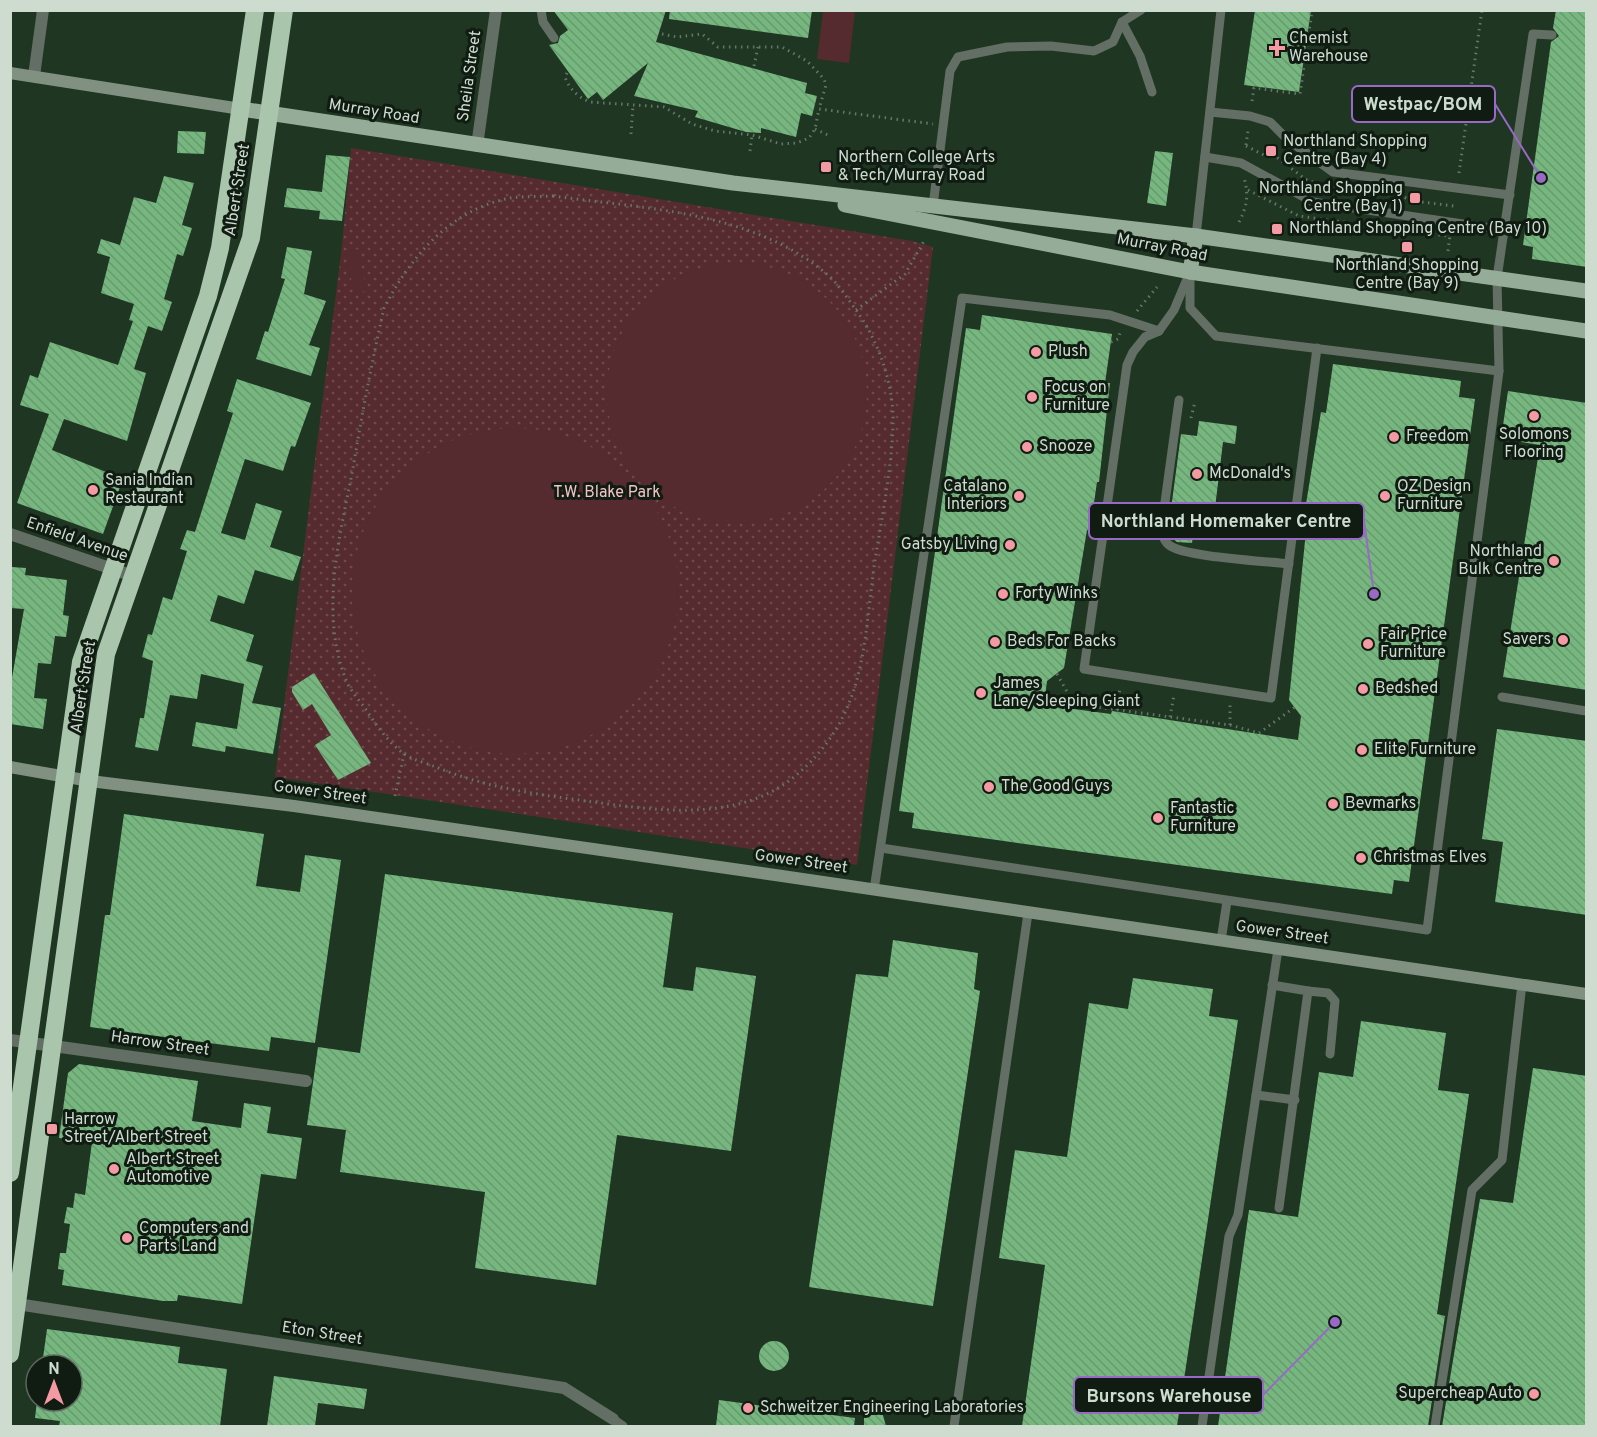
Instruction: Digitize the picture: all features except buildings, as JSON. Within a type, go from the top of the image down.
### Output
[{"type":"highway","name":"Albert Street","points":[[11,1172],[81,662],[208,296],[220,248],[255,10]]},
{"type":"highway","name":"Albert Street","points":[[10,1354],[14,1304],[35,1176],[106,654],[251,238],[284,10]]},
{"type":"highway","points":[[208,296],[228,305]]},
{"type":"highway","points":[[21,1093],[46,1097]]},
{"type":"highway","points":[[11,1172],[35,1176]]},
{"type":"main road","name":"Murray Road","points":[[241,109],[733,183],[1196,236],[1587,291]]},
{"type":"main road","name":"Murray Road","points":[[733,183],[1190,272],[1587,332]]},
{"type":"main road","points":[[1190,272],[1196,236]]},
{"type":"street","points":[[34,76],[43,10]]},
{"type":"street","name":"Sheila Street","points":[[477,146],[496,10]]},
{"type":"street","name":"Murray Road","points":[[10,73],[241,109]]},
{"type":"street","name":"Enfield Avenue","points":[[10,534],[133,576]]},
{"type":"street","name":"Gower Street","points":[[10,767],[90,781],[294,806],[1587,994]]},
{"type":"street","name":"Harrow Street","points":[[10,1040],[306,1081]]},
{"type":"street","name":"Eton Street","points":[[14,1304],[564,1388],[618,1423]]},
{"type":"lane","points":[[541,10],[543,22],[554,38]]},
{"type":"lane","points":[[933,206],[950,71],[958,57],[1007,47],[1051,46],[1094,51],[1113,42],[1122,22],[1141,10]]},
{"type":"lane","points":[[1196,236],[1221,10]]},
{"type":"lane","points":[[1122,22],[1140,56],[1152,92]]},
{"type":"lane","points":[[880,848],[1427,930],[1499,371],[1497,278],[1533,34],[1552,35]]},
{"type":"lane","points":[[1210,112],[1250,116],[1270,122],[1287,139],[1333,172],[1510,195]]},
{"type":"lane","points":[[1205,158],[1241,163],[1313,202],[1504,230]]},
{"type":"lane","points":[[1190,272],[1174,310],[1160,331],[1146,337],[1133,352],[1127,365],[1084,669],[1271,698],[1317,348]]},
{"type":"lane","points":[[1190,272],[1190,308],[1216,336],[1499,371]]},
{"type":"lane","points":[[874,890],[962,298],[1110,315],[1160,331]]},
{"type":"lane","points":[[1179,400],[1162,524],[1166,543],[1185,551],[1289,564]]},
{"type":"lane","points":[[1502,697],[1587,711]]},
{"type":"lane","points":[[1221,941],[1227,901]]},
{"type":"lane","points":[[954,1426],[1028,913]]},
{"type":"lane","points":[[1202,1426],[1229,1236],[1238,1215],[1278,949]]},
{"type":"lane","points":[[1435,1426],[1472,1190],[1502,1160],[1522,984]]},
{"type":"lane","points":[[1272,986],[1328,993],[1335,1001],[1330,1054]]},
{"type":"lane","points":[[1279,1208],[1308,991]]},
{"type":"lane","points":[[1256,1095],[1295,1100]]},
{"type":"path","points":[[1252,101],[1254,88],[1300,94],[1312,10]]},
{"type":"path","points":[[1459,172],[1482,10]]},
{"type":"path","points":[[567,73],[565,77],[568,85],[579,98],[590,102],[664,107],[692,124],[752,135],[781,144],[797,143],[808,138],[815,129],[826,85],[820,72],[782,47],[718,47],[702,34],[677,37],[662,34]]},
{"type":"path","points":[[754,66],[758,47]]},
{"type":"path","points":[[631,134],[633,105]]},
{"type":"path","points":[[819,109],[937,124]]},
{"type":"path","points":[[815,129],[828,135]]},
{"type":"path","points":[[1245,153],[1248,131]]},
{"type":"path","points":[[750,151],[752,135]]},
{"type":"path","points":[[1239,222],[1246,210],[1248,190],[1243,173]]},
{"type":"path","points":[[553,196],[700,218],[753,230],[793,249],[832,278],[856,310],[884,362],[892,413],[888,467],[859,680],[843,718],[820,750],[792,778],[761,796],[721,807],[670,812],[526,793],[471,781],[405,754],[374,722],[346,682],[335,639],[333,602],[339,541],[368,379],[384,308],[402,273],[434,236],[474,211],[510,198],[553,196]]},
{"type":"path","points":[[1448,251],[1451,232]]},
{"type":"path","points":[[856,310],[904,274],[924,241]]},
{"type":"path","points":[[1190,424],[1195,402]]},
{"type":"path","points":[[1057,674],[1074,704],[1230,725],[1258,733],[1294,707]]},
{"type":"path","points":[[1117,710],[1122,675]]},
{"type":"path","points":[[1170,717],[1176,683]]},
{"type":"path","points":[[1230,725],[1231,692]]},
{"type":"path","points":[[395,796],[405,754]]},
{"type":"green space","points":[[823,11],[855,11],[849,63],[817,59]]},
{"type":"green space","name":"T.W. Blake Park","points":[[351,148],[912,241],[933,247],[857,865],[275,777],[342,246]]},
{"type":"green space","points":[[358,249],[366,290],[355,296],[345,252]]},
{"type":"green space","points":[[724,263],[750,263],[775,268],[798,278],[820,292],[838,310],[852,332],[862,355],[867,393],[862,431],[852,454],[838,476],[820,494],[798,508],[775,518],[750,523],[724,523],[699,518],[676,508],[654,494],[636,476],[622,454],[612,431],[607,406],[607,380],[612,355],[622,332],[636,310],[654,292],[676,278],[699,268]]},
{"type":"green space","points":[[515,428],[562,435],[577,441],[605,456],[630,476],[650,501],[665,529],[671,544],[678,591],[671,638],[665,653],[650,681],[630,706],[605,726],[577,741],[562,747],[515,754],[468,747],[453,741],[425,726],[400,706],[380,681],[365,653],[359,638],[352,591],[359,544],[365,529],[380,501],[400,476],[425,456],[453,441],[468,435]]},
{"type":"place","name":"Chemist Warehouse","points":[[1277,48]]},
{"type":"place","name":"Northland Shopping Centre (Bay 4)","points":[[1271,151]]},
{"type":"place","name":"Northern College Arts & Tech/Murray Road","points":[[826,167]]},
{"type":"place","name":"Westpac/BOM","points":[[1541,178]]},
{"type":"place","name":"Northland Shopping Centre (Bay 1)","points":[[1415,198]]},
{"type":"place","name":"Northland Shopping Centre (Bay 10)","points":[[1277,229]]},
{"type":"place","name":"Northland Shopping Centre (Bay 9)","points":[[1407,247]]},
{"type":"place","name":"Plush","points":[[1036,352]]},
{"type":"place","name":"Focus on Furniture","points":[[1032,397]]},
{"type":"place","name":"Solomons Flooring","points":[[1534,416]]},
{"type":"place","name":"Freedom","points":[[1394,437]]},
{"type":"place","name":"Snooze","points":[[1027,447]]},
{"type":"place","name":"McDonald's","points":[[1197,474]]},
{"type":"place","name":"Sania Indian Restaurant","points":[[93,490]]},
{"type":"place","name":"Catalano Interiors","points":[[1019,496]]},
{"type":"place","name":"OZ Design Furniture","points":[[1385,496]]},
{"type":"place","name":"Gatsby Living","points":[[1010,545]]},
{"type":"place","name":"Northland Bulk Centre","points":[[1554,561]]},
{"type":"place","name":"Forty Winks","points":[[1003,594]]},
{"type":"place","name":"Northland Homemaker Centre","points":[[1374,594]]},
{"type":"place","name":"Savers","points":[[1563,640]]},
{"type":"place","name":"Beds For Backs","points":[[995,642]]},
{"type":"place","name":"Fair Price Furniture","points":[[1368,644]]},
{"type":"place","name":"Bedshed","points":[[1363,689]]},
{"type":"place","name":"James Lane/Sleeping Giant","points":[[981,693]]},
{"type":"place","name":"Elite Furniture","points":[[1362,750]]},
{"type":"place","name":"The Good Guys","points":[[989,787]]},
{"type":"place","name":"Bevmarks","points":[[1333,804]]},
{"type":"place","name":"Fantastic Furniture","points":[[1158,818]]},
{"type":"place","name":"Christmas Elves","points":[[1361,858]]},
{"type":"place","name":"Harrow Street/Albert Street","points":[[52,1129]]},
{"type":"place","name":"Albert Street Automotive","points":[[114,1169]]},
{"type":"place","name":"Computers and Parts Land","points":[[127,1238]]},
{"type":"place","name":"Bursons Warehouse","points":[[1335,1322]]},
{"type":"place","name":"Supercheap Auto","points":[[1534,1394]]},
{"type":"place","name":"Schweitzer Engineering Laboratories","points":[[748,1408]]}]
